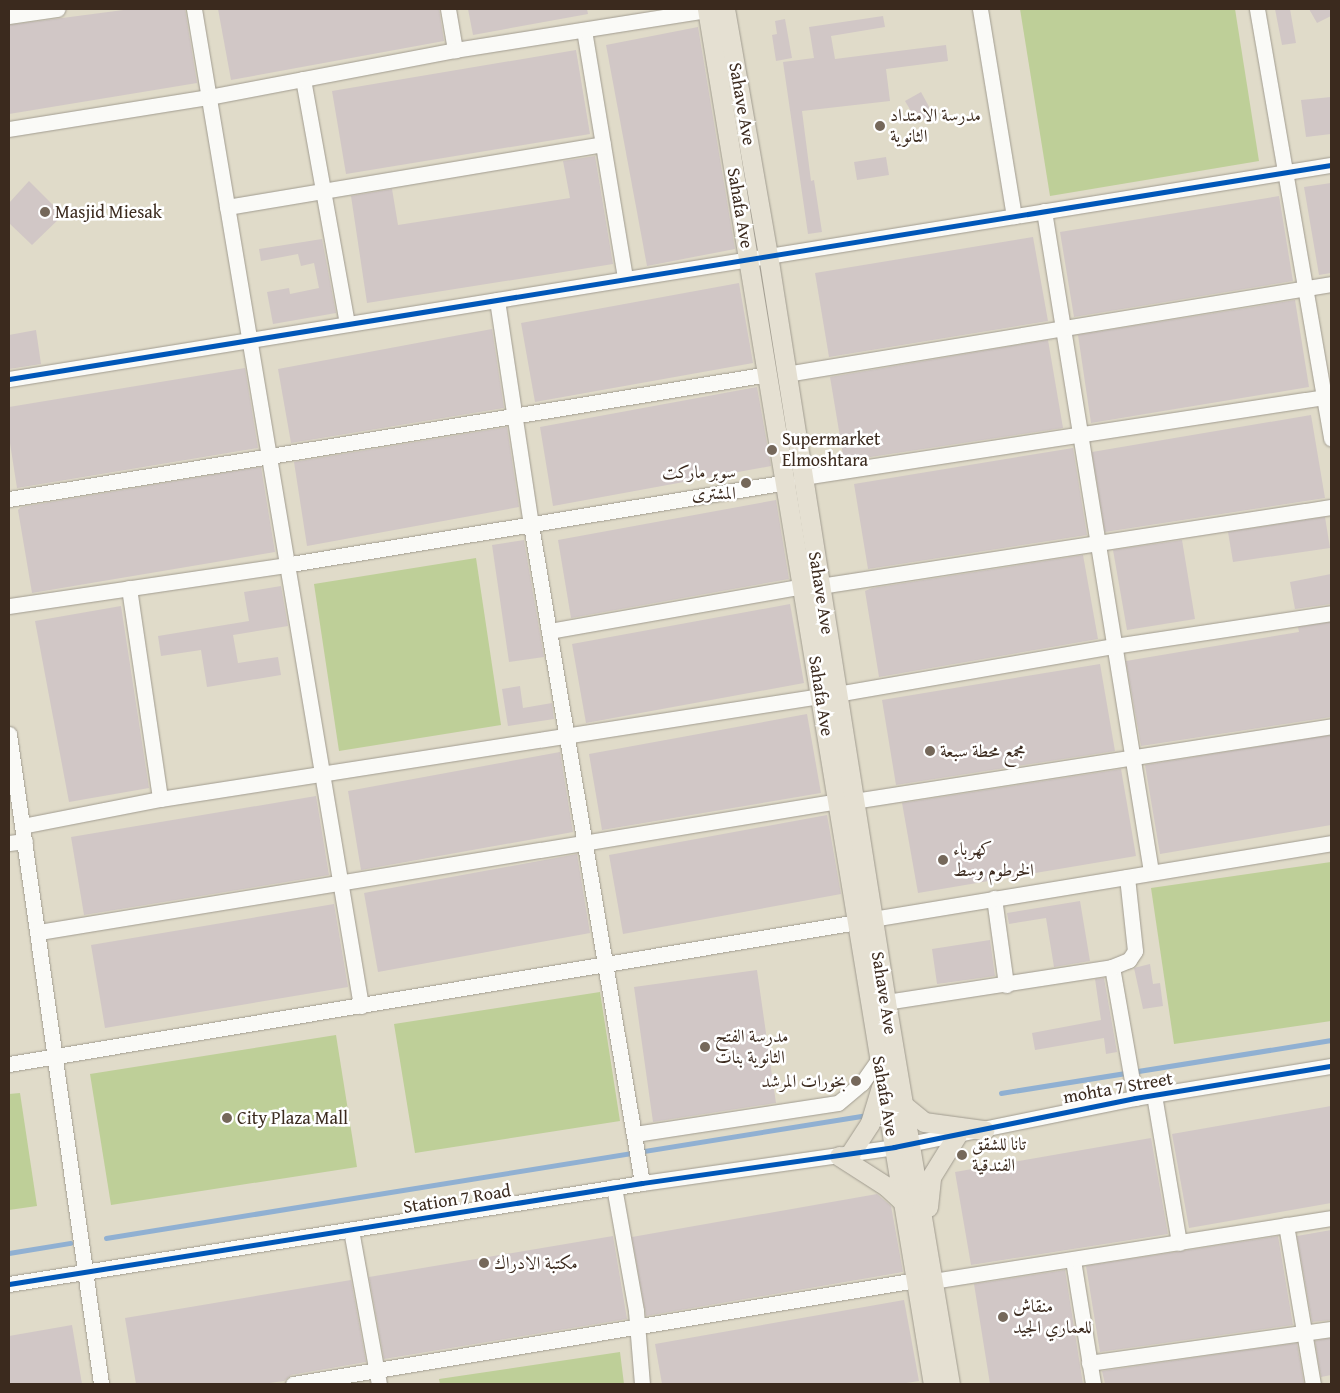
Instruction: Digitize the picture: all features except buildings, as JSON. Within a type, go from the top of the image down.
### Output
[{"type":"main road","name":"Sahave Ave","points":[[713,9],[768,255],[777,374],[828,695],[865,920],[886,1002],[902,1104],[902,1146],[929,1255],[924,1280],[950,1384]]},
{"type":"main road","name":"Sahafa Ave","points":[[713,9],[749,259],[777,374]]},
{"type":"main road","name":"Sahafa Ave","points":[[865,920],[878,1061],[882,1085],[902,1146],[904,1203],[924,1280],[933,1384]]},
{"type":"main road","points":[[882,1085],[870,1123],[844,1155],[886,1186],[904,1203]]},
{"type":"main road","points":[[902,1104],[924,1122],[984,1130]]},
{"type":"main road","points":[[929,1255],[932,1237],[928,1187],[936,1168],[958,1135]]},
{"type":"street","points":[[9,16],[57,9]]},
{"type":"street","points":[[194,9],[285,565],[323,774],[339,883],[361,1006]]},
{"type":"street","points":[[448,9],[455,50]]},
{"type":"street","points":[[9,129],[209,97],[455,50],[713,9]]},
{"type":"street","points":[[980,9],[1014,216]]},
{"type":"street","points":[[1257,9],[1306,288],[1328,396],[1331,440]]},
{"type":"street","points":[[584,30],[624,278]]},
{"type":"street","points":[[303,79],[347,323]]},
{"type":"street","points":[[227,207],[603,144]]},
{"type":"street","points":[[9,379],[1331,165]]},
{"type":"street","points":[[1044,211],[1151,872]]},
{"type":"street","points":[[9,500],[267,455],[1063,330],[1331,284]]},
{"type":"street","points":[[497,300],[531,525],[642,1182]]},
{"type":"street","points":[[9,606],[285,565],[795,480],[1080,437],[1328,396]]},
{"type":"street","points":[[549,631],[812,586],[1098,545],[1331,507]]},
{"type":"street","points":[[129,588],[160,799]]},
{"type":"street","points":[[22,826],[160,799],[828,695],[1114,646],[1331,613]]},
{"type":"street","points":[[39,932],[584,842],[1331,726]]},
{"type":"street","points":[[9,734],[57,1056],[84,1273],[101,1384]]},
{"type":"street","points":[[9,843],[25,841]]},
{"type":"street","points":[[9,1064],[605,966],[994,898],[1331,843]]},
{"type":"street","points":[[886,1002],[1006,986],[1112,967],[1130,960],[1135,951],[1127,877]]},
{"type":"street","points":[[994,898],[1006,986]]},
{"type":"street","points":[[1112,967],[1135,1098]]},
{"type":"street","points":[[634,1134],[838,1103],[862,1083],[892,1042]]},
{"type":"street","name":"mohta 7 Street","points":[[902,1146],[1135,1098],[1331,1066]]},
{"type":"street","points":[[1154,1095],[1179,1243]]},
{"type":"street","name":"Station 7 Road","points":[[9,1284],[642,1182],[902,1146]]},
{"type":"street","points":[[614,1187],[638,1328],[642,1384]]},
{"type":"street","points":[[293,1384],[378,1377],[638,1328],[924,1280],[1073,1260],[1331,1218]]},
{"type":"street","points":[[1286,1226],[1313,1384]]},
{"type":"street","points":[[351,1230],[378,1377]]},
{"type":"street","points":[[1073,1260],[1093,1384]]},
{"type":"street","points":[[1089,1363],[1331,1329]]},
{"type":"green space","points":[[1020,9],[1235,9],[1259,161],[1050,196]]},
{"type":"green space","points":[[476,558],[501,725],[339,751],[314,584]]},
{"type":"green space","points":[[1331,862],[1331,1021],[1174,1044],[1151,888]]},
{"type":"green space","points":[[600,992],[620,1121],[415,1153],[394,1024]]},
{"type":"green space","points":[[336,1035],[357,1167],[111,1205],[90,1074]]},
{"type":"green space","points":[[20,1093],[37,1206],[9,1210],[9,1094]]},
{"type":"green space","points":[[620,1352],[624,1384],[440,1384],[439,1379]]},
{"type":"waterway","points":[[1001,1093],[1331,1040]]},
{"type":"waterway","points":[[106,1238],[867,1115]]},
{"type":"waterway","points":[[9,1253],[70,1243]]},
{"type":"cycle path","points":[[9,379],[1331,165]]},
{"type":"cycle path","points":[[9,1284],[642,1183],[894,1147],[1135,1098],[1331,1066]]},
{"type":"place","name":"مدرسة الامتداد الثانوية","points":[[880,126]]},
{"type":"place","name":"Masjid Miesak","points":[[45,212]]},
{"type":"place","name":"Supermarket Elmoshtara","points":[[772,450]]},
{"type":"place","name":"سوبر ماركت المشترى","points":[[746,483]]},
{"type":"place","name":"مجمع محطة سبعة","points":[[930,751]]},
{"type":"place","name":"كهرباء الخرطوم وسط","points":[[943,860]]},
{"type":"place","name":"مدرسة الفتح الثانوية بنات","points":[[705,1047]]},
{"type":"place","name":"بخورات المرشد","points":[[856,1081]]},
{"type":"place","name":"City Plaza Mall","points":[[227,1118]]},
{"type":"place","name":"تانا للشقق الفندقية","points":[[962,1155]]},
{"type":"place","name":"مكتبة الادراك","points":[[484,1263]]},
{"type":"place","name":"منقاش للعماري الجيد","points":[[1003,1317]]}]
